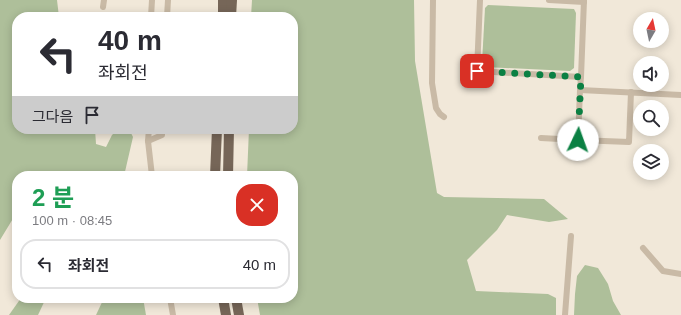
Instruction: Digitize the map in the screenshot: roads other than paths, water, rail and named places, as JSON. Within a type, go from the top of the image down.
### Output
[{"type":"main road","points":[[223,0],[223,12]]},
{"type":"main road","points":[[231,12],[232,0]]},
{"type":"main road","points":[[215,171],[217,134]]},
{"type":"main road","points":[[228,171],[229,134]]},
{"type":"main road","points":[[225,303],[226,315]]},
{"type":"main road","points":[[237,303],[239,315]]},
{"type":"lane","points":[[103,7],[104,0]]},
{"type":"lane","points":[[151,12],[152,0]]},
{"type":"lane","points":[[167,12],[168,0]]},
{"type":"lane","points":[[433,0],[432,83],[436,108],[444,117]]},
{"type":"lane","points":[[480,0],[477,71],[581,77]]},
{"type":"lane","points":[[549,0],[584,1],[578,140]]},
{"type":"lane","points":[[580,90],[681,95]]},
{"type":"lane","points":[[541,138],[629,142],[631,92]]},
{"type":"lane","points":[[149,134],[151,171]]},
{"type":"lane","points":[[148,141],[162,134]]},
{"type":"lane","points":[[565,315],[571,236]]},
{"type":"lane","points":[[642,248],[663,271],[681,274]]},
{"type":"lane","points":[[171,303],[173,315]]}]
